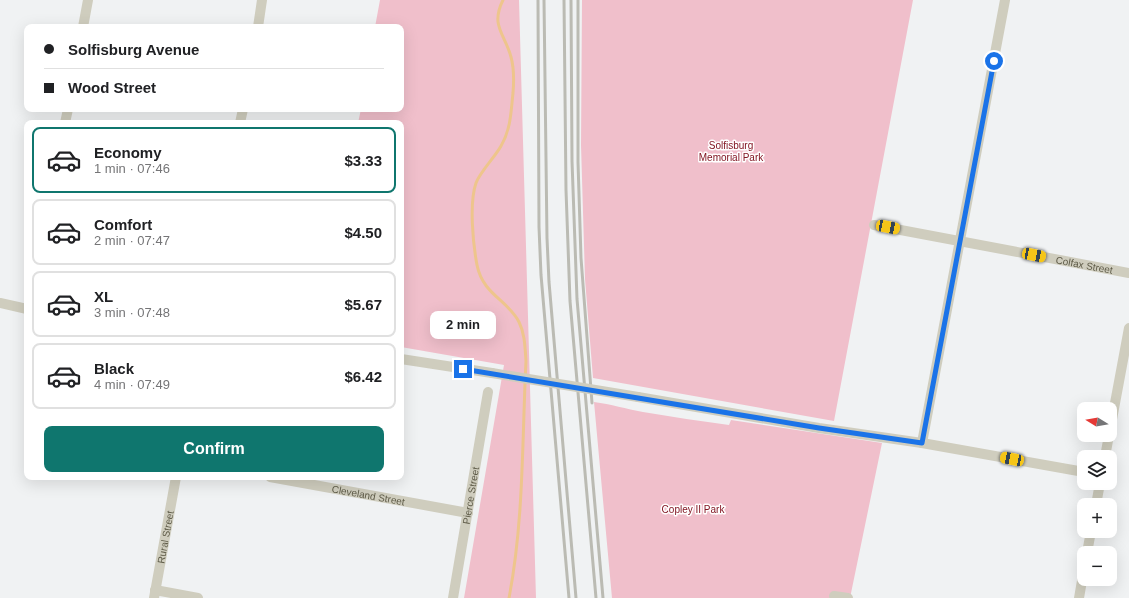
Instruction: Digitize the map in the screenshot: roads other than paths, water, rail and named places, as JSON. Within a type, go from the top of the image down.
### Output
[{"type":"street","points":[[84,24],[88,0]]},
{"type":"street","points":[[258,24],[262,0]]},
{"type":"street","points":[[922,443],[1005,0]]},
{"type":"street","name":"Colfax Street","points":[[874,225],[1129,273]]},
{"type":"street","points":[[0,303],[24,308]]},
{"type":"street","points":[[1116,402],[1126,357],[1129,328]]},
{"type":"street","points":[[404,359],[819,428],[922,443],[1077,471]]},
{"type":"street","name":"Pierce Street","points":[[453,598],[488,392]]},
{"type":"street","name":"Rural Street","points":[[155,594],[175,480]]},
{"type":"street","name":"Cleveland Street","points":[[286,480],[468,513]]},
{"type":"street","points":[[1079,598],[1081,586]]},
{"type":"street","points":[[155,594],[198,598]]},
{"type":"street","points":[[834,596],[848,598]]},
{"type":"waterway","points":[[503,0],[499,9],[498,23],[511,57],[514,75],[510,120],[507,133],[501,146],[476,183],[473,201],[472,224],[474,246],[480,275],[490,290],[514,314],[521,327],[525,346],[526,361],[522,480],[514,569],[509,598]]},
{"type":"railway","points":[[538,0],[539,227],[541,275],[569,598]]},
{"type":"railway","points":[[544,0],[547,238],[549,282],[576,598]]},
{"type":"railway","points":[[564,0],[566,190],[570,301],[596,598]]},
{"type":"railway","points":[[571,0],[572,161],[577,299],[603,598]]},
{"type":"railway","points":[[578,0],[578,162],[581,258],[592,403]]},
{"type":"park label","name":"Solfisburg Memorial Park","points":[[731,150]]},
{"type":"park label","name":"Copley II Park","points":[[693,509]]}]
